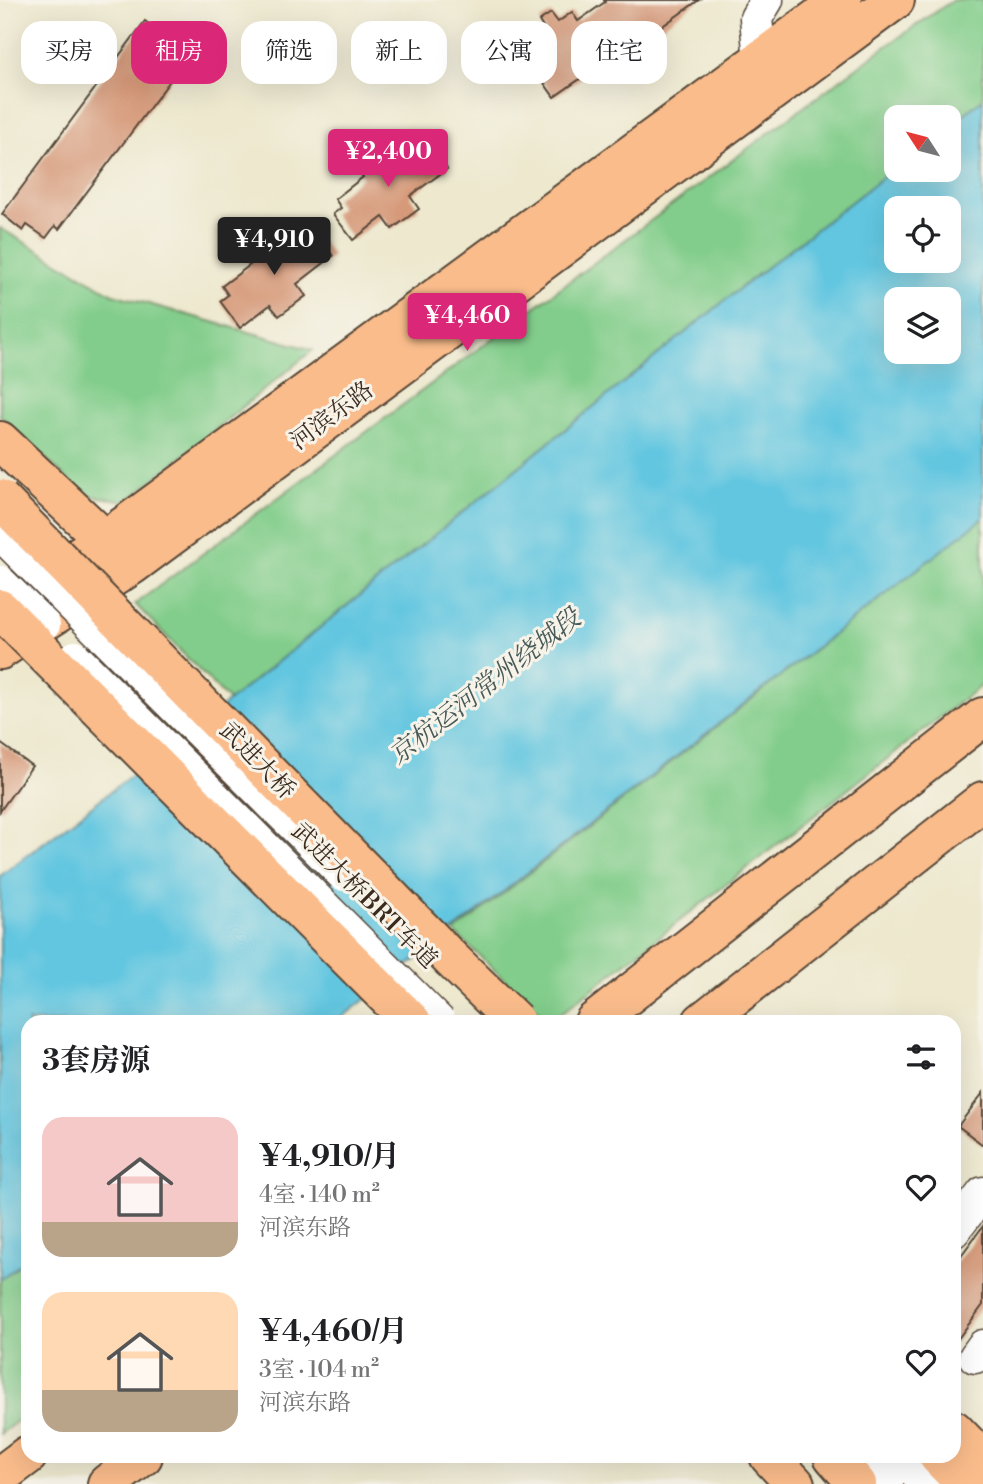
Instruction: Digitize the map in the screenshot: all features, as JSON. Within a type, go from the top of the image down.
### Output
[{"type":"main road","name":"河滨东路","points":[[0,607],[105,540],[842,0]]},
{"type":"main road","name":"河滨东路","points":[[0,650],[132,565],[895,0]]},
{"type":"main road","points":[[0,441],[132,565]]},
{"type":"main road","name":"武进大桥","points":[[0,499],[509,1015]]},
{"type":"main road","points":[[0,607],[405,1015]]},
{"type":"main road","points":[[603,1015],[983,717]]},
{"type":"main road","points":[[711,1015],[983,801]]},
{"type":"main road","points":[[961,1437],[983,1460]]},
{"type":"main road","points":[[0,1476],[21,1460]]},
{"type":"main road","points":[[107,1484],[134,1463]]},
{"type":"main road","points":[[776,1463],[795,1484]]},
{"type":"main road","points":[[839,1463],[857,1484]]},
{"type":"main road","points":[[945,1463],[965,1484]]},
{"type":"lane","points":[[760,60],[756,18],[767,0]]},
{"type":"lane","name":"武进大桥BRT车道","points":[[0,534],[483,1015]]},
{"type":"lane","name":"武进大桥BRT车道","points":[[0,582],[433,1015]]},
{"type":"lane","points":[[961,1222],[983,1193]]},
{"type":"lane","points":[[869,1463],[887,1484]]},
{"type":"lane","points":[[907,1463],[925,1484]]},
{"type":"green space","points":[[953,0],[983,0],[983,99],[961,116],[961,105],[884,105],[884,176],[743,286],[229,701],[135,604],[875,54]]},
{"type":"green space","points":[[0,228],[113,294],[313,350],[127,501],[84,495],[0,415]]},
{"type":"green space","points":[[983,518],[983,684],[559,1015],[543,1015],[454,932]]},
{"type":"green space","points":[[21,1264],[21,1418],[0,1434],[0,1280]]},
{"type":"water","name":"京杭运河常州绕城段","points":[[983,99],[983,518],[345,1015],[21,1015],[21,1264],[0,1280],[0,876],[229,701],[743,286],[884,176],[884,182],[961,182],[961,116]]},
{"type":"building","points":[[604,0],[699,0],[667,23],[578,21],[605,2]]},
{"type":"building","points":[[572,12],[578,21],[571,21],[573,84],[554,97],[545,84],[557,84],[557,21],[539,21],[551,13],[558,22]]},
{"type":"building","points":[[131,40],[131,84],[168,84],[59,229],[55,226],[46,238],[27,225],[23,231],[2,214],[98,84],[117,84],[117,59]]},
{"type":"building","points":[[412,140],[421,151],[429,145],[447,169],[410,196],[419,209],[392,229],[383,217],[353,240],[333,214],[341,208],[335,199],[363,177],[359,172],[379,156],[383,162]]},
{"type":"building","points":[[299,227],[307,238],[315,232],[333,256],[297,284],[306,296],[279,316],[270,305],[240,328],[220,301],[228,295],[222,286],[250,265],[246,259],[266,244],[270,249]]},
{"type":"building","points":[[0,743],[32,766],[0,811]]},
{"type":"building","points":[[983,1093],[983,1145],[961,1128],[961,1122]]},
{"type":"building","points":[[983,1226],[983,1305],[961,1335],[961,1256]]}]
